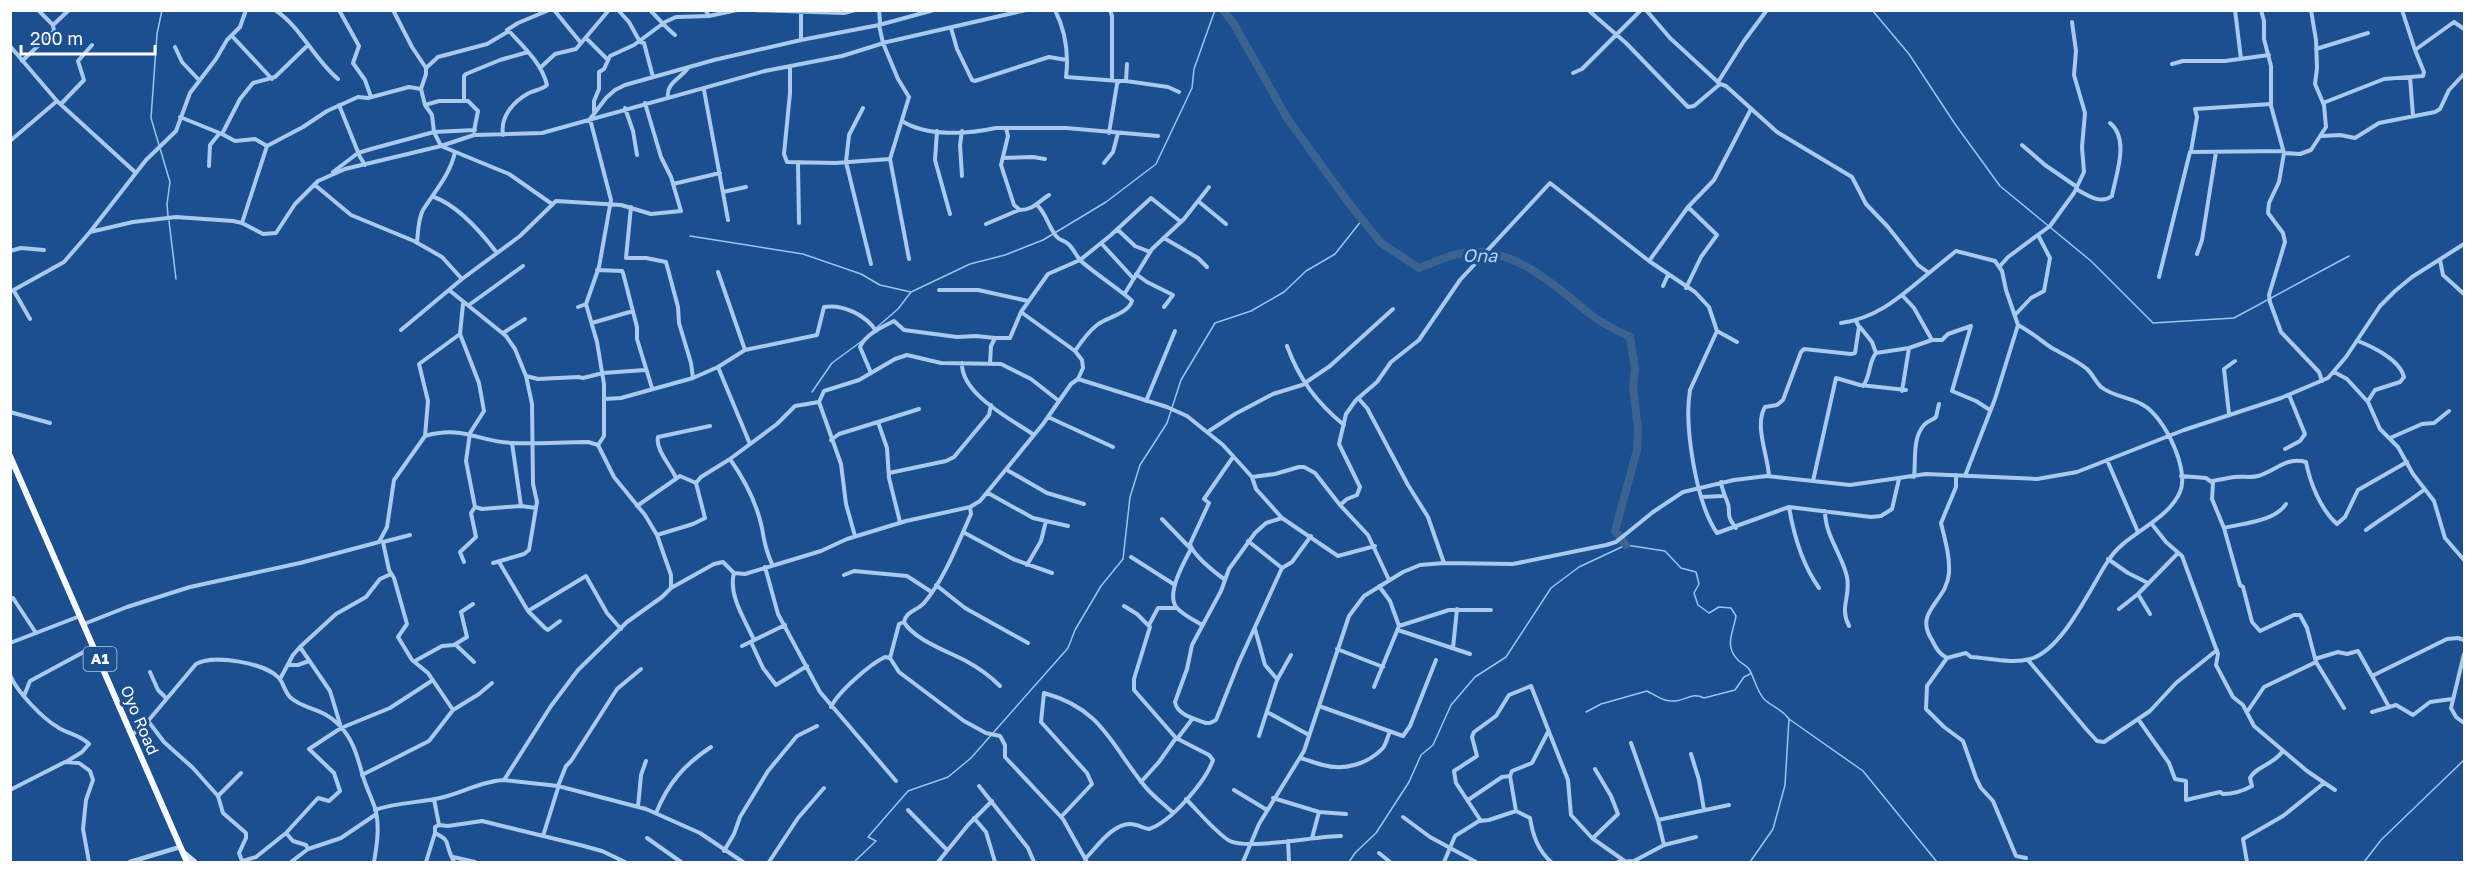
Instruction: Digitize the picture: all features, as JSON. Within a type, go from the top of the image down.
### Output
[{"type":"highway","name":"Oyo Road","points":[[10,456],[187,862]]},
{"type":"main road","points":[[181,849],[195,862]]},
{"type":"street","points":[[22,61],[54,31],[53,25],[38,10]]},
{"type":"street","points":[[53,25],[69,10]]},
{"type":"street","points":[[30,318],[12,292],[64,262],[160,144],[176,131],[190,93],[240,27],[246,10]]},
{"type":"street","points":[[275,10],[338,79]]},
{"type":"street","points":[[339,10],[359,46],[353,63],[365,80],[371,97]]},
{"type":"street","points":[[393,10],[426,68],[421,89],[425,105],[432,115],[434,132],[441,146],[509,174],[552,204]]},
{"type":"street","points":[[426,68],[438,57],[487,44],[518,23],[549,10]]},
{"type":"street","points":[[554,10],[581,44]]},
{"type":"street","points":[[540,68],[555,54],[573,51],[609,10]]},
{"type":"street","points":[[618,10],[645,46],[653,77]]},
{"type":"street","points":[[650,10],[675,35]]},
{"type":"street","points":[[705,10],[709,16]]},
{"type":"street","points":[[752,10],[844,13],[855,10]]},
{"type":"street","points":[[879,10],[879,25],[883,43],[898,79],[909,97],[891,150],[909,259]]},
{"type":"street","points":[[90,232],[133,222],[176,217],[242,223],[262,234],[276,232],[296,204],[315,185],[358,153],[412,137],[434,132],[462,130],[503,135],[537,134],[625,108],[704,90],[765,71],[843,56],[883,43],[1026,10]]},
{"type":"street","points":[[1055,10],[1064,29],[1066,77],[1126,81],[1168,87],[1179,92]]},
{"type":"street","points":[[1110,10],[1113,80]]},
{"type":"street","points":[[1588,10],[1639,56],[1688,107],[1694,106],[1719,83],[1744,41],[1767,10]]},
{"type":"street","points":[[1573,73],[1582,69],[1641,10]]},
{"type":"street","points":[[1646,10],[1670,38],[1781,135],[1795,141],[1852,177],[1864,201],[1918,265],[1929,273]]},
{"type":"street","points":[[2235,10],[2241,59]]},
{"type":"street","points":[[2261,10],[2272,84],[2271,104],[2283,152],[2279,182],[2268,208],[2269,216],[2283,233],[2285,242],[2270,299],[2276,323],[2281,332],[2319,372],[2322,381]]},
{"type":"street","points":[[2191,152],[2308,152],[2316,144],[2327,123],[2323,103],[2315,84],[2316,49],[2311,10]]},
{"type":"street","points":[[2323,103],[2384,79],[2420,77],[2424,74],[2402,10]]},
{"type":"street","points":[[594,111],[594,101],[599,89],[598,75],[604,69],[607,59],[640,42],[665,22],[676,17],[709,16],[735,11]]},
{"type":"street","points":[[801,11],[801,40]]},
{"type":"street","points":[[598,445],[604,436],[603,373],[586,304],[597,270],[610,196],[590,119],[594,111],[615,90],[653,77],[801,40],[879,25],[931,11]]},
{"type":"street","points":[[2000,266],[2008,257],[2050,226],[2084,172],[2082,147],[2085,112],[2074,75],[2076,51],[2072,22]]},
{"type":"street","points":[[2415,50],[2454,22],[2464,29]]},
{"type":"street","points":[[951,28],[957,49],[972,80],[1003,73],[1049,57],[1067,60]]},
{"type":"street","points":[[503,135],[502,128],[508,109],[530,93],[547,86],[545,74],[511,33],[506,31]]},
{"type":"street","points":[[2316,49],[2368,33]]},
{"type":"street","points":[[232,36],[272,79]]},
{"type":"street","points":[[586,38],[607,59]]},
{"type":"street","points":[[10,141],[84,80],[78,61],[92,45]]},
{"type":"street","points":[[209,166],[210,145],[220,134],[240,99],[253,83],[272,79],[308,45]]},
{"type":"street","points":[[10,46],[59,102],[136,173]]},
{"type":"street","points":[[175,47],[182,62],[199,80]]},
{"type":"street","points":[[464,99],[464,76],[466,74],[500,60],[528,52]]},
{"type":"street","points":[[2172,64],[2183,61],[2203,62],[2269,56]]},
{"type":"street","points":[[1126,81],[1127,64]]},
{"type":"street","points":[[668,97],[667,89],[688,67]]},
{"type":"street","points":[[790,67],[784,160],[798,163],[891,159]]},
{"type":"street","points":[[2322,136],[2340,135],[2355,138],[2379,123],[2440,109],[2448,90],[2464,74]]},
{"type":"street","points":[[2410,77],[2413,116]]},
{"type":"street","points":[[1109,133],[1119,81]]},
{"type":"street","points":[[242,223],[267,146],[339,105],[358,97],[371,97],[409,87],[421,89]]},
{"type":"street","points":[[704,90],[728,220]]},
{"type":"street","points":[[425,105],[439,101],[464,99],[478,111],[474,133]]},
{"type":"street","points":[[401,330],[462,279],[520,236],[552,204],[559,201],[631,207],[651,214],[681,211],[673,184],[661,157],[645,103]]},
{"type":"street","points":[[2159,277],[2191,152],[2197,117],[2195,109],[2271,104]]},
{"type":"street","points":[[339,105],[358,153],[366,165]]},
{"type":"street","points":[[625,108],[633,131],[637,155]]},
{"type":"street","points":[[863,108],[849,135],[846,162],[871,264]]},
{"type":"street","points":[[1649,261],[1688,207],[1713,180],[1751,109]]},
{"type":"street","points":[[180,117],[235,141],[255,139],[267,146]]},
{"type":"street","points":[[902,121],[917,129],[937,131],[1066,128],[1158,136]]},
{"type":"street","points":[[2022,145],[2076,188],[2100,200],[2107,199],[2112,196],[2121,151],[2116,129],[2110,123]]},
{"type":"street","points":[[1006,128],[1008,136],[1002,167],[1014,205],[1020,210]]},
{"type":"street","points":[[462,130],[464,138]]},
{"type":"street","points":[[937,131],[935,160],[950,214]]},
{"type":"street","points":[[962,131],[960,155],[962,176]]},
{"type":"street","points":[[330,175],[441,146],[474,133]]},
{"type":"street","points":[[1104,163],[1113,152],[1118,133]]},
{"type":"street","points":[[2197,254],[2202,240],[2217,152]]},
{"type":"street","points":[[417,243],[422,213],[434,197],[451,166],[455,153]]},
{"type":"street","points":[[1003,158],[1045,159]]},
{"type":"street","points":[[798,163],[799,223]]},
{"type":"street","points":[[673,184],[720,172]]},
{"type":"street","points":[[1340,505],[1357,495],[1360,487],[1340,446],[1346,414],[1358,398],[1377,382],[1399,354],[1419,340],[1461,280],[1550,183],[1649,261],[1695,292],[1708,307],[1717,331],[1737,342]]},
{"type":"street","points":[[315,185],[351,215],[442,256],[462,279]]},
{"type":"street","points":[[723,192],[746,187]]},
{"type":"street","points":[[1125,293],[1146,263],[1150,252],[1181,222],[1209,187]]},
{"type":"street","points":[[986,225],[1037,205],[1049,195]]},
{"type":"street","points":[[434,197],[449,202],[458,209],[497,253]]},
{"type":"street","points":[[871,373],[860,346],[862,341],[894,321],[904,330],[957,338],[976,336],[1010,338],[1020,312],[1048,274],[1080,260],[1151,198],[1181,222]]},
{"type":"street","points":[[1198,201],[1227,224]]},
{"type":"street","points":[[1037,205],[1043,210],[1047,223],[1055,235],[1061,241],[1068,243],[1080,260],[1112,287],[1130,298],[1130,306],[1099,323],[1075,351]]},
{"type":"street","points":[[631,207],[626,258],[646,258],[666,262],[693,378]]},
{"type":"street","points":[[1686,288],[1701,257],[1717,235],[1688,207]]},
{"type":"street","points":[[1117,229],[1136,246],[1150,252]]},
{"type":"street","points":[[2015,315],[2031,298],[2044,291],[2050,258],[2038,235]]},
{"type":"street","points":[[1164,238],[1198,258],[1207,267]]},
{"type":"street","points":[[1101,243],[1135,276],[1173,295],[1164,307]]},
{"type":"street","points":[[1243,862],[1273,798],[1300,758],[1337,649],[1357,603],[1389,580],[1420,565],[1444,562],[1512,564],[1616,542],[1671,499],[1697,487],[1721,482],[1769,476],[1850,485],[1926,474],[2037,479],[2078,472],[2322,381],[2334,372],[2358,341],[2369,321],[2395,291],[2464,244]]},
{"type":"street","points":[[10,251],[21,248],[44,250]]},
{"type":"street","points":[[1841,323],[1876,314],[1959,250],[1976,257],[1992,259],[2000,266],[2018,326],[1965,476]]},
{"type":"street","points":[[2440,260],[2443,275],[2464,294]]},
{"type":"street","points":[[469,305],[523,266]]},
{"type":"street","points":[[597,270],[622,271],[637,327],[636,335],[652,388]]},
{"type":"street","points":[[718,272],[745,350]]},
{"type":"street","points":[[1663,286],[1668,275]]},
{"type":"street","points":[[449,290],[503,333],[515,349],[526,376],[532,404],[531,443],[536,508],[529,550],[524,554],[493,563]]},
{"type":"street","points":[[939,290],[978,290],[1028,301]]},
{"type":"street","points":[[1902,295],[1914,308],[1932,340]]},
{"type":"street","points":[[464,304],[460,334],[483,398],[484,411],[479,423],[470,433],[466,461],[476,507]]},
{"type":"street","points":[[578,307],[586,304]]},
{"type":"street","points":[[604,399],[621,398],[693,378],[718,367],[745,350],[817,335],[824,307],[830,306],[855,312],[876,331]]},
{"type":"street","points":[[1209,431],[1260,400],[1306,382],[1333,364],[1380,318],[1393,309]]},
{"type":"street","points":[[592,322],[633,311]]},
{"type":"street","points":[[504,780],[561,692],[578,670],[638,613],[671,588],[714,564],[723,562],[734,573],[744,574],[821,551],[855,536],[900,522],[970,507],[980,501],[1007,470],[1071,384],[1078,379],[1083,364],[1075,351],[1020,312]]},
{"type":"street","points":[[503,333],[525,319]]},
{"type":"street","points":[[1856,321],[1872,342],[1876,353]]},
{"type":"street","points":[[1863,386],[1871,360],[1876,353],[1909,348],[1932,340],[1942,340],[1948,334],[1971,326],[1952,391],[1976,400],[1990,410]]},
{"type":"street","points":[[2018,326],[2040,337],[2052,348],[2083,366],[2105,389],[2149,409],[2163,423],[2181,476],[2181,487],[2176,499],[2109,559],[2079,610],[2056,641],[2028,660],[1971,657],[1966,653],[1947,658],[1927,686],[1926,709],[1944,727],[1963,741],[1976,778],[1981,788],[1993,801],[2016,856],[2026,858]]},
{"type":"street","points":[[1769,476],[1768,458],[1763,444],[1762,412],[1765,408],[1777,405],[1783,400],[1801,352],[1807,348],[1855,353],[1859,327]]},
{"type":"street","points":[[1146,401],[1175,331]]},
{"type":"street","points":[[1717,331],[1706,350],[1690,392],[1689,435],[1697,487],[1717,534],[1789,507],[1871,517],[1881,516],[1892,509],[1899,479]]},
{"type":"street","points":[[453,710],[433,680],[405,650],[398,637],[407,624],[381,542],[387,527],[394,480],[425,436],[428,401],[418,364],[460,334]]},
{"type":"street","points":[[990,363],[991,346],[995,338]]},
{"type":"street","points":[[2358,341],[2382,353],[2403,371],[2404,377],[2400,382],[2375,390],[2368,401]]},
{"type":"street","points":[[1287,346],[1320,405],[1344,425]]},
{"type":"street","points":[[1813,482],[1836,378],[1863,386],[1904,390],[1909,348]]},
{"type":"street","points":[[855,536],[846,504],[844,476],[819,402],[824,392],[852,383],[895,359],[907,356],[941,363],[990,363],[1011,367],[1059,401]]},
{"type":"street","points":[[2229,414],[2224,369],[2235,361]]},
{"type":"street","points":[[962,363],[966,380],[980,397],[1034,435]]},
{"type":"street","points":[[718,367],[750,444]]},
{"type":"street","points":[[526,376],[538,380],[578,376],[583,378],[603,373],[645,370]]},
{"type":"street","points":[[2334,372],[2347,379],[2368,401],[2380,429],[2390,438],[2435,503],[2445,538],[2464,560]]},
{"type":"street","points":[[1078,379],[1187,416],[1209,431],[1252,477],[1256,489],[1282,518],[1338,556],[1375,546]]},
{"type":"street","points":[[2285,449],[2300,441],[2305,434],[2289,395]]},
{"type":"street","points":[[1358,398],[1367,408],[1408,485],[1423,507],[1444,562]]},
{"type":"street","points":[[696,483],[701,477],[730,459],[777,424],[795,406],[819,402]]},
{"type":"street","points":[[1914,477],[1914,451],[1921,430],[1926,423],[1936,417],[1939,404]]},
{"type":"street","points":[[889,473],[954,457],[989,415],[991,405]]},
{"type":"street","points":[[831,440],[839,434],[919,409]]},
{"type":"street","points":[[2390,438],[2422,424],[2434,423],[2449,411]]},
{"type":"street","points":[[10,412],[50,423]]},
{"type":"street","points":[[1048,417],[1113,447]]},
{"type":"street","points":[[878,422],[887,448],[889,473],[900,522]]},
{"type":"street","points":[[676,478],[668,460],[659,449],[658,437],[710,426]]},
{"type":"street","points":[[425,436],[454,432],[470,433],[512,443],[588,442],[598,445],[614,477],[657,536],[671,575],[671,588]]},
{"type":"street","points":[[512,443],[521,506]]},
{"type":"street","points":[[1202,625],[1177,608],[1173,601],[1175,585],[1191,549],[1190,544],[1209,503],[1204,499],[1233,457]]},
{"type":"street","points":[[730,459],[745,481],[762,526],[764,546],[772,564]]},
{"type":"street","points":[[2181,476],[2206,478],[2211,481],[2234,477],[2256,477],[2277,469],[2284,462],[2297,459],[2306,462],[2316,494],[2330,518],[2337,524],[2345,517],[2358,490],[2407,462]]},
{"type":"street","points":[[2107,460],[2138,532]]},
{"type":"street","points":[[1252,477],[1304,467],[1315,473],[1340,505],[1356,520],[1375,546],[1389,580]]},
{"type":"street","points":[[1007,470],[1047,493],[1084,504]]},
{"type":"street","points":[[10,478],[19,475]]},
{"type":"street","points":[[1947,658],[1941,655],[1926,631],[1925,623],[1926,615],[1936,604],[1949,573],[1946,540],[1941,523],[1956,487],[1956,475]]},
{"type":"street","points":[[637,506],[676,478],[683,476],[696,483],[705,518],[657,536]]},
{"type":"street","points":[[2211,481],[2212,499],[2224,528],[2252,621],[2260,631],[2294,615],[2300,615],[2307,628],[2315,660],[2344,708]]},
{"type":"street","points":[[1721,482],[1728,503],[1730,519],[1736,528]]},
{"type":"street","points":[[2367,530],[2425,489]]},
{"type":"street","points":[[988,493],[1033,518],[1068,526]]},
{"type":"street","points":[[1701,497],[1724,496]]},
{"type":"street","points":[[2224,528],[2270,517],[2281,512],[2286,504]]},
{"type":"street","points":[[476,507],[482,509],[521,506],[536,508]]},
{"type":"street","points":[[464,562],[460,552],[476,537],[471,513],[476,507]]},
{"type":"street","points":[[970,507],[970,514],[963,532],[936,585],[923,604],[899,624],[890,658],[899,672],[964,721],[986,733],[1000,735],[1005,745],[1005,757],[1060,817],[1086,861],[1107,835],[1117,829],[1129,824],[1149,829],[1160,824],[1198,785],[1213,759],[1176,738],[1134,690],[1133,684],[1150,630],[1149,625],[1158,608],[1177,608]]},
{"type":"street","points":[[1789,507],[1794,536],[1809,574],[1819,588]]},
{"type":"street","points":[[1825,511],[1829,537],[1846,574],[1848,598],[1843,607],[1843,616],[1849,626]]},
{"type":"street","points":[[1282,518],[1266,524],[1248,541],[1224,579],[1221,591],[1192,645],[1187,669],[1175,702],[1178,710],[1210,723],[1216,720],[1282,568],[1292,562],[1311,536]]},
{"type":"street","points":[[1162,519],[1212,571],[1224,579]]},
{"type":"street","points":[[1027,565],[1041,542],[1046,521]]},
{"type":"street","points":[[2151,523],[2166,542],[2182,556],[2217,650],[2216,665],[2233,697],[2243,705],[2254,726],[2335,790]]},
{"type":"street","points":[[963,532],[1027,565],[1052,573]]},
{"type":"street","points":[[84,624],[127,607],[190,587],[300,563],[410,535]]},
{"type":"street","points":[[1248,541],[1282,568]]},
{"type":"street","points":[[2119,609],[2138,594],[2178,553]]},
{"type":"street","points":[[1131,557],[1175,585]]},
{"type":"street","points":[[2109,559],[2128,573],[2148,583]]},
{"type":"street","points":[[499,562],[528,611],[548,630],[560,621]]},
{"type":"street","points":[[765,567],[776,608],[820,692],[896,781]]},
{"type":"street","points":[[844,575],[854,572],[907,576],[930,591]]},
{"type":"street","points":[[734,573],[731,583],[735,596],[763,668],[776,686],[807,666]]},
{"type":"street","points":[[280,679],[300,647],[336,614],[366,597],[380,579],[391,574]]},
{"type":"street","points":[[528,611],[586,576],[607,613],[621,629]]},
{"type":"street","points":[[936,585],[965,608],[1028,643]]},
{"type":"street","points":[[1374,687],[1399,628],[1390,601],[1379,586]]},
{"type":"street","points":[[2138,594],[2150,614]]},
{"type":"street","points":[[13,598],[36,633]]},
{"type":"street","points":[[415,661],[442,646],[456,645],[468,635],[461,612],[472,604]]},
{"type":"street","points":[[1124,606],[1149,625]]},
{"type":"street","points":[[1399,628],[1441,612],[1457,609],[1491,610]]},
{"type":"street","points":[[1453,648],[1457,609]]},
{"type":"street","points":[[10,643],[81,616]]},
{"type":"street","points":[[904,622],[919,636],[946,653],[979,669],[1000,686]]},
{"type":"street","points":[[742,646],[785,625]]},
{"type":"street","points":[[1255,628],[1265,665],[1277,680]]},
{"type":"street","points":[[1399,628],[1470,654]]},
{"type":"street","points":[[2372,676],[2447,639],[2464,640]]},
{"type":"street","points":[[456,645],[474,662]]},
{"type":"street","points":[[24,697],[30,681],[94,647]]},
{"type":"street","points":[[300,647],[335,701],[341,727]]},
{"type":"street","points":[[1337,649],[1383,667]]},
{"type":"street","points":[[2028,660],[2097,741],[2104,742],[2138,719],[2195,666],[2217,650]]},
{"type":"street","points":[[2247,712],[2264,687],[2315,660],[2338,652],[2347,654],[2358,651],[2389,707]]},
{"type":"street","points":[[2464,654],[2451,708],[2464,723]]},
{"type":"street","points":[[1260,736],[1260,728],[1277,680],[1291,655]]},
{"type":"street","points":[[831,707],[835,700],[869,666],[885,657],[890,658]]},
{"type":"street","points":[[132,735],[148,721],[196,664],[211,659],[234,660],[272,673],[280,679],[288,696],[300,705],[316,708],[341,727],[350,740],[375,812],[378,834],[374,862]]},
{"type":"street","points":[[1319,706],[1403,736],[1410,726],[1436,660]]},
{"type":"street","points":[[289,665],[309,662]]},
{"type":"street","points":[[543,836],[566,766],[617,689],[642,669]]},
{"type":"street","points":[[150,672],[158,690],[166,698]]},
{"type":"street","points":[[10,675],[12,682],[24,697],[59,728],[80,736],[89,744],[82,752],[65,762],[10,790]]},
{"type":"street","points":[[148,721],[164,742],[193,768],[218,796],[223,813],[246,833],[239,853],[242,862],[256,857],[286,833],[318,798],[328,801],[339,792],[334,773],[309,749],[341,727],[385,710],[433,680]]},
{"type":"street","points":[[362,775],[429,741],[453,710],[492,683]]},
{"type":"street","points":[[1481,821],[1454,778],[1454,771],[1478,756],[1472,735],[1494,718],[1509,695],[1532,687],[1568,780],[1571,815],[1592,838],[1622,862],[1638,860],[1664,845],[1696,837]]},
{"type":"street","points":[[1060,817],[1092,784],[1087,773],[1041,722],[1044,693],[1080,709],[1098,722],[1141,782],[1173,813]]},
{"type":"street","points":[[2372,712],[2396,705],[2413,715],[2430,702],[2452,699]]},
{"type":"street","points":[[1267,712],[1309,735]]},
{"type":"street","points":[[1141,782],[1193,718]]},
{"type":"street","points":[[2138,719],[2169,763],[2175,779],[2186,781],[2186,800],[2220,792],[2230,794],[2247,789],[2252,786],[2250,778],[2253,771],[2276,760],[2283,751]]},
{"type":"street","points":[[724,851],[735,834],[740,817],[768,771],[797,736],[817,726]]},
{"type":"street","points":[[1300,758],[1339,768],[1350,766],[1363,762],[1384,747],[1390,731]]},
{"type":"street","points":[[1516,811],[1510,776],[1512,771],[1532,763],[1548,732]]},
{"type":"street","points":[[1631,743],[1658,820],[1664,845]]},
{"type":"street","points":[[656,813],[662,797],[684,767],[711,747]]},
{"type":"street","points":[[1691,754],[1699,780],[1704,810]]},
{"type":"street","points":[[638,807],[641,775],[646,761]]},
{"type":"street","points":[[65,762],[78,763],[92,775],[83,821],[89,862]]},
{"type":"street","points":[[1592,838],[1618,814],[1611,796],[1595,769]]},
{"type":"street","points":[[218,796],[241,774]]},
{"type":"street","points":[[1468,800],[1502,777],[1510,776]]},
{"type":"street","points":[[291,862],[308,849],[341,838],[375,812],[434,799],[491,781],[504,780],[558,786],[656,813],[700,833],[743,862]]},
{"type":"street","points":[[2247,862],[2243,839],[2283,816],[2324,783]]},
{"type":"street","points":[[979,786],[1012,830],[1029,848],[1034,862]]},
{"type":"street","points":[[769,862],[798,818],[824,788]]},
{"type":"street","points":[[1234,789],[1267,810]]},
{"type":"street","points":[[1273,798],[1319,812],[1346,814]]},
{"type":"street","points":[[426,862],[437,824],[434,799]]},
{"type":"street","points":[[1186,799],[1228,840],[1250,845],[1341,836]]},
{"type":"street","points":[[938,862],[946,849],[992,801]]},
{"type":"street","points":[[1658,820],[1729,805]]},
{"type":"street","points":[[909,810],[946,849]]},
{"type":"street","points":[[1444,862],[1455,836],[1481,821],[1516,811],[1530,818],[1532,830],[1541,851],[1551,862]]},
{"type":"street","points":[[1312,838],[1319,812]]},
{"type":"street","points":[[1403,816],[1430,837],[1476,862]]},
{"type":"street","points":[[974,818],[986,832],[995,862]]},
{"type":"street","points":[[437,824],[448,826],[482,821],[602,851],[625,862]]},
{"type":"street","points":[[286,833],[293,841],[306,845],[308,849]]},
{"type":"street","points":[[435,833],[446,839],[454,860],[475,862]]},
{"type":"street","points":[[647,838],[681,862]]},
{"type":"street","points":[[1288,841],[1289,862]]},
{"type":"street","points":[[130,862],[181,849]]},
{"type":"street","points":[[1378,854],[1390,862]]},
{"type":"street","points":[[256,857],[262,862]]},
{"type":"waterway","points":[[162,10],[157,34],[151,118],[170,182],[168,216]]},
{"type":"waterway","points":[[876,328],[898,309],[911,292],[970,264],[1005,255],[1043,240],[1106,202],[1156,164],[1192,88],[1194,69],[1215,10]]},
{"type":"waterway","name":"Ona","points":[[1223,10],[1234,24],[1287,118],[1381,243],[1419,268],[1463,253],[1481,252],[1516,261],[1547,280],[1599,321],[1630,337],[1635,368],[1633,387],[1638,429],[1637,450],[1615,531],[1626,545]]},
{"type":"waterway","points":[[1872,10],[1909,54],[1955,124],[2000,186],[2091,261],[2153,323],[2234,318],[2349,256]]},
{"type":"waterway","points":[[854,862],[876,841],[868,837],[908,791],[948,777],[971,758],[1068,648],[1075,630],[1101,586],[1123,559],[1130,497],[1140,465],[1167,423],[1181,380],[1215,323],[1251,311],[1284,292],[1306,271],[1335,254],[1362,220]]},
{"type":"waterway","points":[[169,221],[176,279]]},
{"type":"waterway","points":[[690,236],[803,254],[861,274],[880,285],[911,292]]},
{"type":"waterway","points":[[812,392],[832,363],[862,341]]},
{"type":"waterway","points":[[1349,862],[1376,833],[1409,782],[1421,755],[1433,745],[1451,705],[1475,677],[1506,657],[1551,588],[1579,567],[1626,545],[1665,551],[1681,568],[1696,572],[1699,584],[1694,593],[1698,605],[1709,613],[1719,607],[1731,608],[1736,616],[1730,644],[1731,650],[1749,669],[1764,699],[1863,771],[1937,862]]},
{"type":"waterway","points":[[1586,712],[1601,704],[1647,691],[1667,701],[1693,696],[1704,698],[1735,690],[1744,677],[1750,674]]},
{"type":"waterway","points":[[1750,862],[1773,829],[1785,785],[1789,719]]},
{"type":"waterway","points":[[2364,862],[2381,840],[2464,760]]}]
